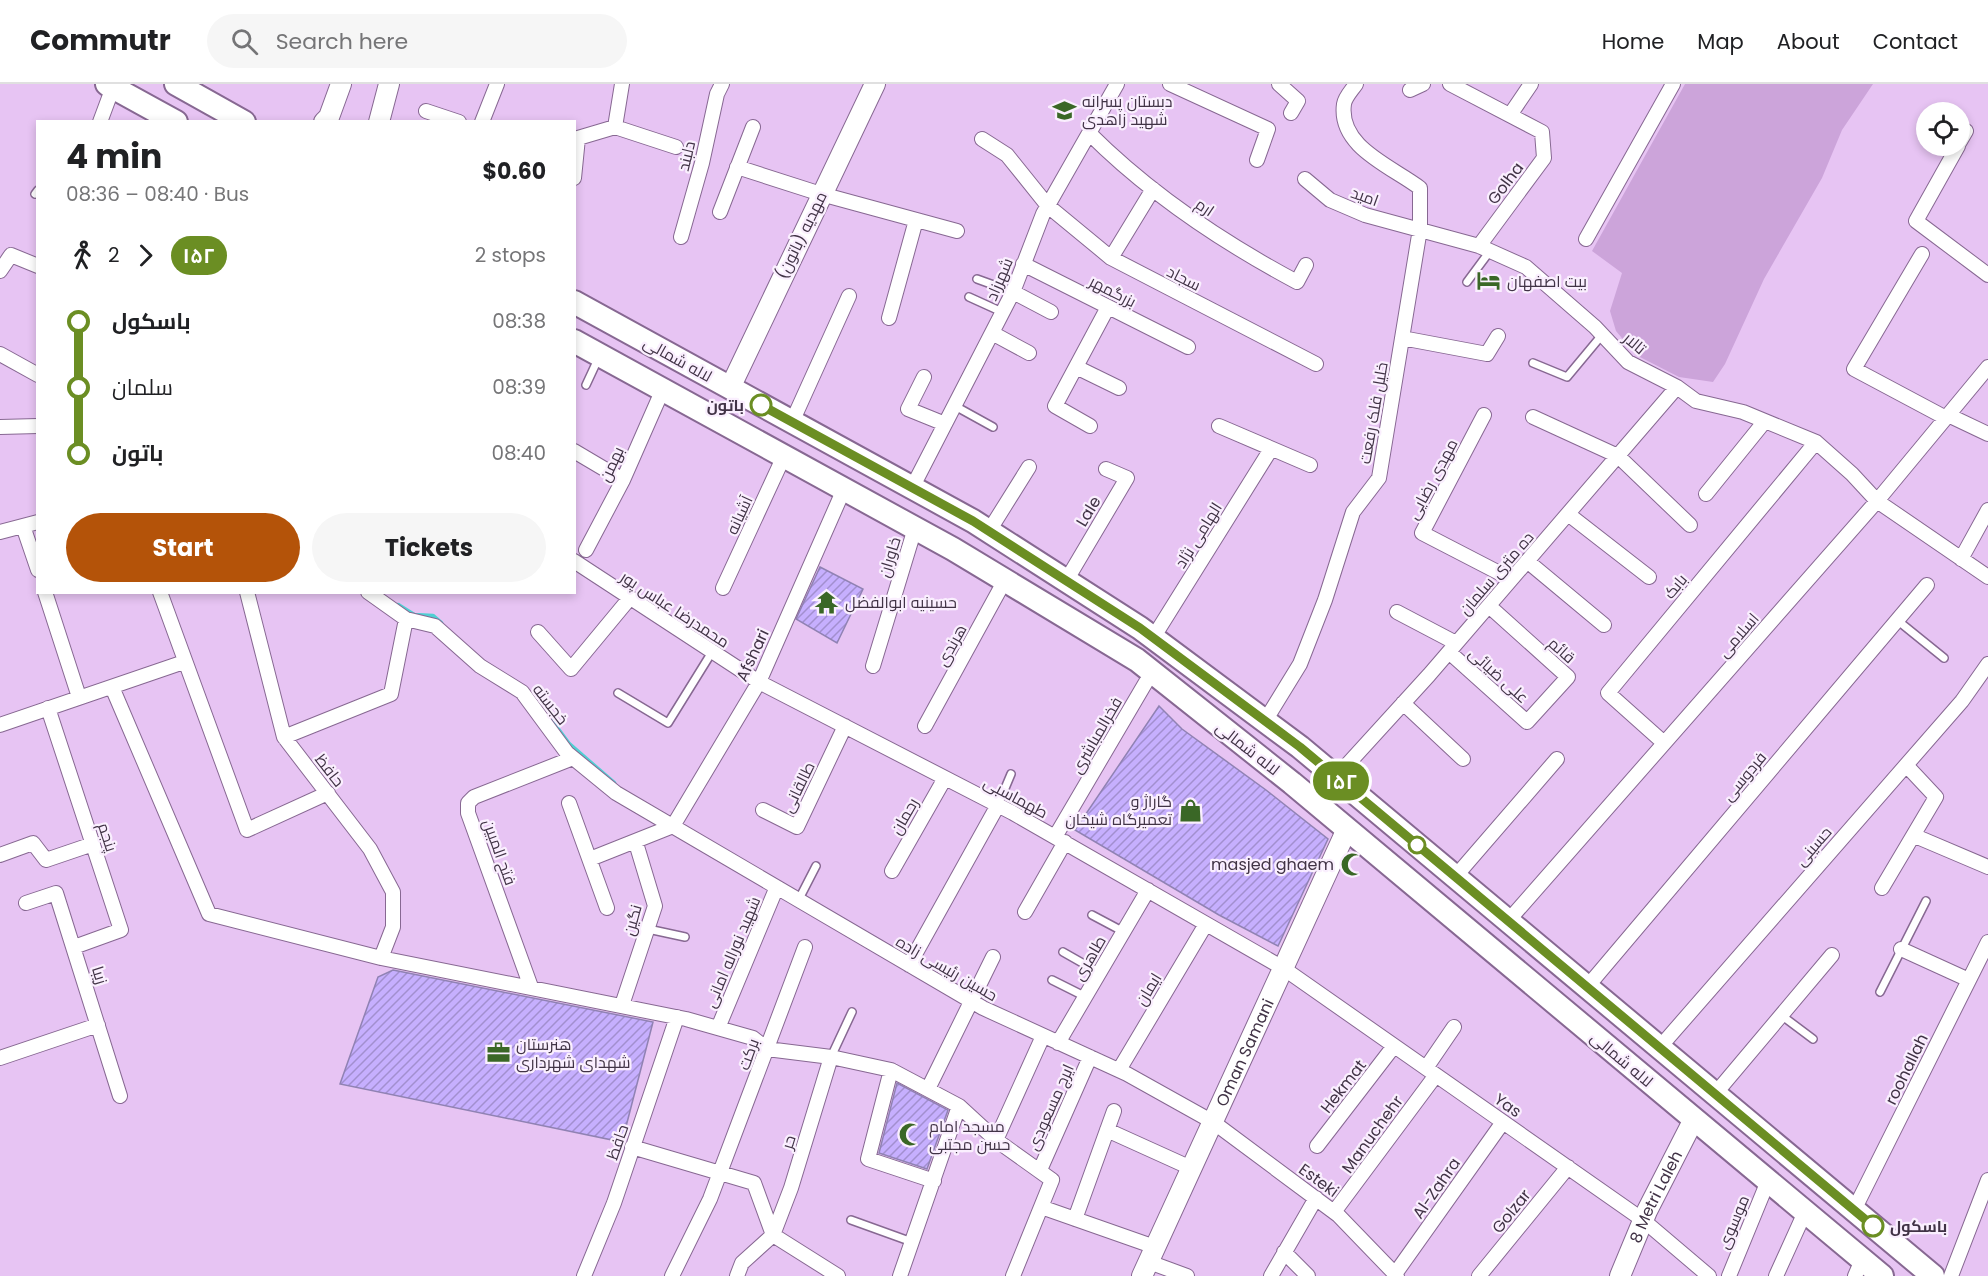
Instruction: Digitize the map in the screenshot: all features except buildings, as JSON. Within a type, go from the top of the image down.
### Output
[{"type":"main road","points":[[176,84],[240,120]]},
{"type":"main road","points":[[110,86],[172,120]]},
{"type":"main road","name":"لاله شمالی","points":[[576,303],[962,515],[1153,638],[1336,777],[1933,1276]]},
{"type":"main road","name":"لاله شمالی","points":[[576,342],[941,542],[1137,660],[1347,829],[1805,1212],[1859,1268],[1882,1276]]},
{"type":"main road","points":[[941,542],[962,515]]},
{"type":"main road","points":[[1520,974],[1540,986],[1554,987],[1558,980],[1557,961]]},
{"type":"main road","points":[[1587,1029],[1583,1011],[1584,1004],[1591,1001],[1596,1000],[1622,1016]]},
{"type":"street","points":[[326,120],[342,84]]},
{"type":"street","points":[[380,120],[389,84]]},
{"type":"street","points":[[483,120],[497,84]]},
{"type":"street","points":[[615,127],[622,84]]},
{"type":"street","name":"دلبند","points":[[681,237],[702,163],[717,94],[722,84]]},
{"type":"street","name":"مهدیه (باتون)","points":[[730,388],[875,84]]},
{"type":"street","name":"شهرزاد","points":[[912,488],[1013,292],[1048,206],[1117,84]]},
{"type":"street","points":[[1170,84],[1268,129],[1257,160]]},
{"type":"street","points":[[1279,84],[1299,101],[1291,113]]},
{"type":"street","points":[[1356,84],[1344,102],[1345,127],[1364,151],[1420,188],[1420,229]]},
{"type":"street","points":[[1406,86],[1423,84]]},
{"type":"street","name":"Golha","points":[[1450,84],[1542,132],[1544,158],[1484,248]]},
{"type":"street","points":[[1510,115],[1531,84]]},
{"type":"street","points":[[1586,239],[1672,84]]},
{"type":"street","points":[[101,120],[110,86]]},
{"type":"street","points":[[426,111],[453,120]]},
{"type":"street","points":[[576,158],[578,138],[615,127],[675,147]]},
{"type":"street","points":[[720,212],[753,128]]},
{"type":"street","name":"ارم","points":[[1089,133],[1119,163],[1153,189],[1186,214],[1252,257],[1298,282],[1306,265]]},
{"type":"street","name":"سجاد","points":[[982,139],[1007,155],[1048,206],[1110,258],[1316,364]]},
{"type":"street","points":[[1952,156],[1916,221],[1988,275]]},
{"type":"street","points":[[737,167],[821,194],[957,231]]},
{"type":"street","name":"امید","points":[[1305,179],[1330,200],[1365,215],[1420,229]]},
{"type":"street","points":[[1110,258],[1153,189]]},
{"type":"street","points":[[889,318],[916,220]]},
{"type":"street","name":"تالار","points":[[1420,229],[1484,248],[1526,267],[1602,335],[1628,362],[1677,387],[1696,401],[1743,412],[1816,442],[1852,474],[1877,501],[1988,577]]},
{"type":"street","name":"خلیل فلک رفعت","points":[[1265,721],[1300,664],[1325,600],[1353,512],[1379,478],[1420,229]]},
{"type":"street","points":[[1922,254],[1854,369],[1947,417],[1988,434]]},
{"type":"street","points":[[0,272],[11,255],[36,265]]},
{"type":"street","name":"بزرگمهر","points":[[1023,264],[1188,347]]},
{"type":"street","points":[[1013,292],[1052,312]]},
{"type":"street","points":[[792,422],[849,296]]},
{"type":"street","points":[[1090,426],[1055,406],[1108,307]]},
{"type":"street","points":[[992,333],[1029,353]]},
{"type":"street","points":[[1402,338],[1487,354],[1498,336]]},
{"type":"street","points":[[0,354],[36,374]]},
{"type":"street","points":[[1076,367],[1119,388]]},
{"type":"street","name":"اسلامی","points":[[1508,921],[1877,501],[1988,367]]},
{"type":"street","points":[[924,377],[908,409],[945,424]]},
{"type":"street","name":"ده متری سلمان","points":[[1336,777],[1453,648],[1677,387]]},
{"type":"street","name":"بهمن","points":[[586,550],[623,480],[663,389]]},
{"type":"street","name":"مهدی رضایی","points":[[1484,415],[1422,533],[1511,579]]},
{"type":"street","points":[[1533,417],[1618,456],[1690,525]]},
{"type":"street","points":[[1706,494],[1766,421]]},
{"type":"street","points":[[0,428],[36,426]]},
{"type":"street","points":[[1219,426],[1310,465]]},
{"type":"street","name":"بابک","points":[[1664,743],[1608,693],[1816,442]]},
{"type":"street","name":"الهامی نژاد","points":[[1153,638],[1271,448]]},
{"type":"street","points":[[576,452],[623,480]]},
{"type":"street","name":"آشیانه","points":[[723,588],[784,456]]},
{"type":"street","points":[[989,531],[1029,467]]},
{"type":"street","name":"Lale","points":[[1066,581],[1127,478],[1106,469]]},
{"type":"street","name":"Afshari","points":[[673,826],[759,682],[844,489]]},
{"type":"street","points":[[1961,559],[1988,510]]},
{"type":"street","points":[[1568,514],[1648,577]]},
{"type":"street","points":[[0,532],[36,523]]},
{"type":"street","points":[[23,526],[36,564]]},
{"type":"street","name":"خاوران","points":[[873,666],[915,528]]},
{"type":"street","points":[[1527,561],[1605,625]]},
{"type":"street","name":"محمدرضا عباس پور","points":[[576,562],[759,682]]},
{"type":"street","name":"هرندی","points":[[925,726],[1005,580]]},
{"type":"street","name":"فردوسی","points":[[1587,987],[1927,585]]},
{"type":"street","points":[[46,594],[79,697]]},
{"type":"street","points":[[161,594],[247,830],[328,793]]},
{"type":"street","name":"حافظ","points":[[248,594],[284,737],[370,849],[393,892],[393,927],[381,958]]},
{"type":"street","name":"خجسته","points":[[371,594],[406,619],[435,626],[480,666],[522,692],[573,758],[616,793],[673,826]]},
{"type":"street","points":[[538,633],[571,669],[630,599]]},
{"type":"street","name":"قائم","points":[[1489,606],[1568,678],[1527,722]]},
{"type":"street","name":"علی ضیائی","points":[[1397,612],[1453,648],[1527,722]]},
{"type":"street","points":[[284,737],[391,694],[406,619]]},
{"type":"street","points":[[0,725],[184,663]]},
{"type":"street","name":"حسینی","points":[[1660,1047],[1962,701],[1988,664]]},
{"type":"street","name":"طهماسبی","points":[[759,682],[998,805],[1283,968]]},
{"type":"street","name":"فخرالمباشری","points":[[1025,912],[1060,840],[1146,682]]},
{"type":"street","points":[[112,687],[209,914],[381,958],[676,1017],[753,1038],[767,1049],[831,1057],[891,1070],[959,1106],[996,1140],[1052,1180],[1013,1276]]},
{"type":"street","points":[[1403,703],[1463,759]]},
{"type":"street","name":"پنجم","points":[[48,708],[121,930],[74,947]]},
{"type":"street","name":"طالقانی","points":[[763,810],[797,827],[845,726]]},
{"type":"street","name":"فتح المبین","points":[[531,987],[468,813],[468,803],[474,797],[573,758]]},
{"type":"street","points":[[1455,877],[1557,759]]},
{"type":"street","points":[[1882,888],[1915,836],[1936,797],[1906,765]]},
{"type":"street","name":"رحمان","points":[[892,871],[945,778]]},
{"type":"street","points":[[569,803],[607,908]]},
{"type":"street","points":[[909,966],[998,805]]},
{"type":"street","points":[[590,859],[636,843],[673,826]]},
{"type":"street","name":"حسین رئیسی زاده","points":[[673,826],[776,889],[971,1002],[1119,1070],[1213,1122]]},
{"type":"street","name":"Oman Samani","points":[[1149,1262],[1347,829]]},
{"type":"street","points":[[1915,836],[1988,867]]},
{"type":"street","points":[[0,855],[33,843],[46,860],[93,844]]},
{"type":"street","name":"نگین","points":[[622,1005],[655,906],[636,843]]},
{"type":"street","name":"شهید نوراله امانی","points":[[718,1028],[776,889]]},
{"type":"street","name":"طاهری","points":[[1058,1043],[1148,890]]},
{"type":"street","name":"زیبا","points":[[26,903],[56,893],[120,1096]]},
{"type":"street","name":"ایمان","points":[[1119,1070],[1206,924]]},
{"type":"street","name":"roohallah","points":[[1854,1210],[1988,942]]},
{"type":"street","name":"برکت","points":[[672,1276],[710,1199],[718,1171],[805,947]]},
{"type":"street","points":[[1901,949],[1969,980]]},
{"type":"street","points":[[1715,1094],[1832,955]]},
{"type":"street","points":[[928,1089],[993,957]]},
{"type":"street","name":"Yas","points":[[1283,968],[1643,1220],[1709,1276]]},
{"type":"street","name":"حافظ","points":[[584,1276],[632,1147],[676,1017]]},
{"type":"street","points":[[0,1059],[98,1025]]},
{"type":"street","name":"Manuchehr","points":[[1334,1212],[1431,1071],[1454,1027]]},
{"type":"street","points":[[996,1140],[1043,1036]]},
{"type":"street","name":"Hekmat","points":[[1317,1146],[1395,1046]]},
{"type":"street","name":"حر","points":[[773,1235],[791,1188],[831,1057]]},
{"type":"street","name":"ایرج مسعودی","points":[[1040,1170],[1090,1057]]},
{"type":"street","points":[[891,1070],[868,1159],[934,1180]]},
{"type":"street","points":[[900,1276],[959,1106]]},
{"type":"street","points":[[1075,1219],[1114,1111]]},
{"type":"street","name":"8 Metri Laleh","points":[[1620,1276],[1643,1220],[1694,1119]]},
{"type":"street","name":"Esteki","points":[[1213,1122],[1334,1212],[1396,1275]]},
{"type":"street","name":"Al-Zahra","points":[[1396,1275],[1503,1122]]},
{"type":"street","points":[[1107,1130],[1191,1168]]},
{"type":"street","points":[[632,1147],[754,1183],[773,1235],[829,1274]]},
{"type":"street","name":"Golzar","points":[[1479,1276],[1568,1167]]},
{"type":"street","points":[[1951,1276],[1988,1180]]},
{"type":"street","name":"موسوی","points":[[1729,1276],[1768,1181]]},
{"type":"street","points":[[1271,1276],[1316,1198]]},
{"type":"street","points":[[1041,1207],[1075,1219],[1149,1262],[1187,1276]]},
{"type":"street","points":[[1776,1276],[1805,1212]]},
{"type":"street","points":[[736,1276],[742,1263],[773,1235]]},
{"type":"street","points":[[1284,1252],[1308,1276]]},
{"type":"lane","points":[[1467,282],[1484,248]]},
{"type":"lane","points":[[977,279],[1013,292]]},
{"type":"lane","points":[[969,297],[1002,312]]},
{"type":"lane","points":[[1533,363],[1567,377],[1602,335]]},
{"type":"lane","points":[[586,385],[600,354]]},
{"type":"lane","points":[[955,406],[993,427]]},
{"type":"lane","points":[[1897,620],[1944,658]]},
{"type":"lane","points":[[618,693],[668,723],[712,652]]},
{"type":"lane","points":[[998,805],[1011,774]]},
{"type":"lane","points":[[798,901],[816,866]]},
{"type":"lane","points":[[1880,992],[1926,901]]},
{"type":"lane","points":[[1092,915],[1124,932]]},
{"type":"lane","points":[[648,929],[685,937]]},
{"type":"lane","points":[[1062,952],[1100,973]]},
{"type":"lane","points":[[1052,980],[1086,997]]},
{"type":"lane","points":[[831,1057],[852,1012]]},
{"type":"lane","points":[[1781,1015],[1814,1039]]},
{"type":"lane","points":[[851,1220],[912,1242]]},
{"type":"shaded area","points":[[1685,84],[1873,84],[1842,130],[1822,178],[1764,279],[1725,364],[1713,382],[1679,377],[1636,355],[1616,331],[1610,311],[1622,273],[1592,251]]},
{"type":"waterway","points":[[398,605],[414,615],[433,616],[441,623]]},
{"type":"waterway","points":[[552,721],[569,744],[614,783]]},
{"type":"bus line","name":"۱۵۲","points":[[761,405],[973,521],[1140,628],[1300,747],[1873,1226]]},
{"type":"place","name":"دبستان پسرانه شهید زاهدی","points":[[1064,110]]},
{"type":"place","name":"بيت اصفهان","points":[[1489,281]]},
{"type":"place","name":"باتون","points":[[761,405]]},
{"type":"place","name":"حسینیه ابوالفضل","points":[[827,602]]},
{"type":"place","name":"گاراژ و تعمیرگاه شیخان","points":[[1190,810]]},
{"type":"place","name":"masjed ghaem","points":[[1352,864]]},
{"type":"place","name":"هنرستان شهدای شهرداری","points":[[498,1053]]},
{"type":"place","name":"مسجد امام حسن مجتبی","points":[[911,1135]]},
{"type":"place","name":"باسکول","points":[[1873,1226]]}]
